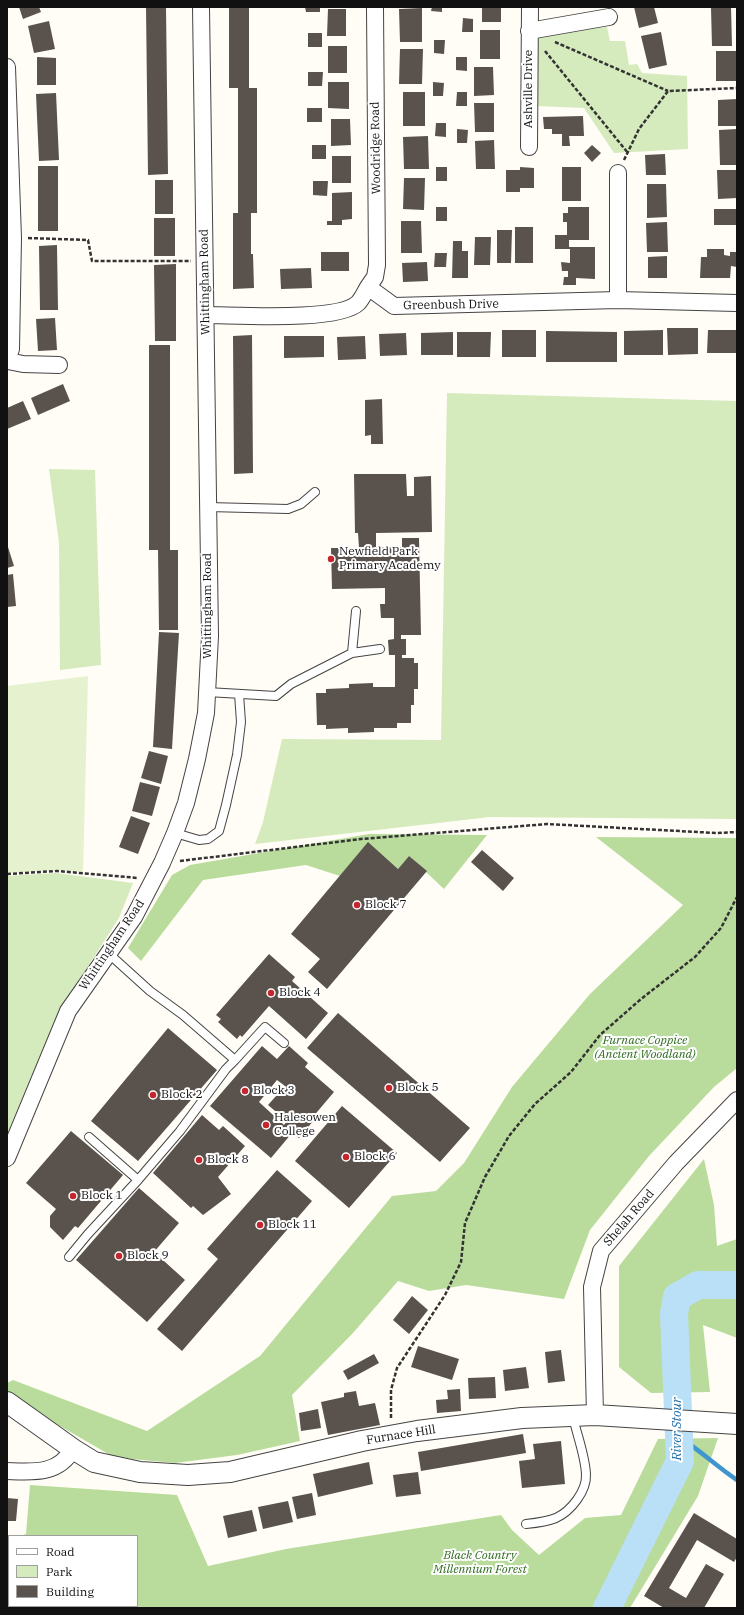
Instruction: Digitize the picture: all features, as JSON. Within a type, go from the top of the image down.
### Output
[{"type":"street","name":"Whittingham Road","points":[[7,1158],[68,1011],[134,917],[162,863],[186,803],[197,759],[206,712],[210,636],[201,7]]},
{"type":"street","name":"Woodridge Road","points":[[368,288],[375,277],[377,265],[375,7]]},
{"type":"street","name":"Ashville Drive","points":[[529,147],[530,7]]},
{"type":"street","points":[[529,31],[609,18]]},
{"type":"street","points":[[7,68],[13,238],[11,341],[7,361],[23,364],[59,365]]},
{"type":"street","points":[[618,173],[618,300]]},
{"type":"street","name":"Greenbush Drive","points":[[368,288],[394,306],[618,300],[737,303]]},
{"type":"street","points":[[206,315],[320,315],[343,311],[358,304],[368,288]]},
{"type":"street","name":"Shelah Road","points":[[595,1415],[592,1288],[601,1251],[676,1164],[737,1100]]},
{"type":"street","name":"Furnace Hill","points":[[7,1402],[73,1449],[94,1462],[140,1472],[188,1475],[230,1472],[394,1435],[522,1418],[595,1415],[737,1424]]},
{"type":"street","points":[[7,1472],[38,1472],[59,1465],[69,1456],[73,1449]]},
{"type":"lane","points":[[208,506],[288,509],[301,504],[315,492]]},
{"type":"lane","points":[[352,653],[356,611]]},
{"type":"lane","points":[[207,692],[276,696],[291,684],[352,653],[380,649]]},
{"type":"lane","points":[[175,833],[199,840],[208,839],[219,831],[237,755],[241,722],[239,694]]},
{"type":"lane","points":[[108,953],[150,991],[183,1014],[235,1060]]},
{"type":"lane","points":[[69,1257],[180,1131],[226,1069],[265,1027],[284,1043]]},
{"type":"lane","points":[[89,1136],[138,1180]]},
{"type":"lane","points":[[526,1524],[541,1522],[557,1517],[583,1492],[586,1475],[573,1416]]},
{"type":"path","points":[[529,31],[668,91],[737,88]]},
{"type":"path","points":[[529,31],[628,153]]},
{"type":"path","points":[[618,173],[639,129],[668,91]]},
{"type":"path","points":[[13,238],[88,240],[92,261],[205,260]]},
{"type":"path","points":[[162,863],[361,839],[547,824],[737,832]]},
{"type":"path","points":[[7,874],[57,871],[114,877],[154,878]]},
{"type":"path","points":[[394,1435],[390,1413],[391,1390],[397,1368],[445,1295],[461,1262],[465,1223],[485,1177],[509,1136],[535,1104],[571,1072],[600,1035],[641,999],[695,956],[721,928],[737,896]]},
{"type":"green space","points":[[607,27],[610,41],[625,41],[629,65],[637,64],[642,73],[687,76],[688,149],[614,153],[584,108],[536,106],[538,33]]},
{"type":"green space","points":[[447,393],[737,401],[737,819],[490,817],[255,844],[263,822],[282,739],[441,740]]},
{"type":"green space","points":[[49,469],[95,470],[101,665],[60,670],[59,543]]},
{"type":"green space","points":[[88,676],[83,872],[57,870],[7,873],[7,686]]},
{"type":"green space","points":[[369,834],[487,835],[444,889],[409,856],[398,869],[368,843],[340,876],[306,865],[203,880],[141,961],[128,948],[172,875],[190,865]]},
{"type":"green space","name":"Furnace Coppice (Ancient Woodland)","points":[[596,837],[737,838],[737,1068],[714,1087],[649,1156],[590,1230],[564,1299],[466,1285],[429,1291],[398,1281],[353,1333],[292,1395],[300,1441],[237,1455],[175,1463],[132,1459],[110,1455],[15,1400],[7,1391],[7,1383],[13,1380],[147,1431],[260,1356],[392,1196],[436,1191],[464,1163],[512,1087],[590,994],[683,905]]},
{"type":"green space","points":[[56,873],[133,883],[119,918],[60,1010],[7,1136],[7,876]]},
{"type":"green space","points":[[704,1159],[714,1205],[717,1246],[737,1239],[737,1338],[703,1325],[710,1392],[651,1393],[619,1367],[619,1266]]},
{"type":"green space","name":"Black Country Millennium Forest","points":[[718,1438],[698,1496],[630,1608],[7,1608],[8,1542],[8,1607],[138,1607],[138,1535],[23,1535],[26,1534],[30,1485],[177,1495],[208,1566],[286,1549],[501,1515],[512,1530],[539,1555],[585,1518],[621,1515],[658,1439]]},
{"type":"building","points":[[19,7],[39,7],[41,12],[23,19]]},
{"type":"building","points":[[146,7],[166,7],[168,174],[148,175]]},
{"type":"building","points":[[229,7],[249,7],[249,88],[257,88],[257,213],[251,213],[251,254],[253,254],[254,288],[233,289],[233,213],[238,213],[238,88],[229,88]]},
{"type":"building","points":[[305,7],[320,7],[320,12],[306,12]]},
{"type":"building","points":[[432,7],[442,7],[442,12],[431,11]]},
{"type":"building","points":[[482,7],[501,7],[501,22],[482,22]]},
{"type":"building","points":[[634,7],[654,7],[658,23],[639,28]]},
{"type":"building","points":[[731,7],[732,46],[712,46],[711,8]]},
{"type":"building","points":[[422,8],[422,42],[400,42],[399,9]]},
{"type":"building","points":[[328,9],[346,9],[346,36],[327,36]]},
{"type":"building","points":[[463,18],[473,19],[473,32],[462,32]]},
{"type":"building","points":[[49,21],[55,49],[34,53],[28,26]]},
{"type":"building","points":[[480,30],[500,30],[500,59],[480,59]]},
{"type":"building","points":[[661,32],[667,65],[649,69],[641,36]]},
{"type":"building","points":[[308,33],[322,33],[322,47],[308,47]]},
{"type":"building","points":[[434,40],[445,40],[444,54],[434,53]]},
{"type":"building","points":[[328,46],[347,46],[347,73],[328,73]]},
{"type":"building","points":[[400,49],[423,49],[422,84],[399,84]]},
{"type":"building","points":[[716,51],[737,51],[737,81],[716,81]]},
{"type":"building","points":[[37,57],[56,58],[56,85],[37,85]]},
{"type":"building","points":[[456,57],[467,57],[467,71],[456,70]]},
{"type":"building","points":[[474,67],[493,67],[494,95],[474,96]]},
{"type":"building","points":[[308,72],[323,72],[322,86],[308,86]]},
{"type":"building","points":[[328,82],[349,82],[349,109],[328,108]]},
{"type":"building","points":[[433,82],[444,83],[443,96],[433,96]]},
{"type":"building","points":[[403,92],[425,92],[425,126],[403,126]]},
{"type":"building","points":[[457,92],[467,92],[467,106],[456,106]]},
{"type":"building","points":[[56,93],[59,160],[39,161],[36,94]]},
{"type":"building","points":[[737,99],[737,126],[718,126],[718,100]]},
{"type":"building","points":[[474,103],[494,103],[494,132],[475,132]]},
{"type":"building","points":[[307,108],[322,108],[322,122],[307,122]]},
{"type":"building","points":[[583,116],[584,136],[569,136],[570,146],[562,146],[562,134],[552,134],[552,129],[544,129],[543,117]]},
{"type":"building","points":[[331,119],[350,119],[351,145],[331,146]]},
{"type":"building","points":[[436,123],[446,123],[446,137],[435,136]]},
{"type":"building","points":[[457,129],[468,130],[467,143],[457,143]]},
{"type":"building","points":[[737,129],[737,165],[720,165],[719,130]]},
{"type":"building","points":[[428,136],[429,169],[404,169],[403,137]]},
{"type":"building","points":[[494,140],[495,169],[476,169],[475,141]]},
{"type":"building","points":[[312,145],[326,145],[326,159],[312,159]]},
{"type":"building","points":[[592,145],[601,153],[592,162],[584,153]]},
{"type":"building","points":[[665,154],[666,175],[646,175],[645,155]]},
{"type":"building","points":[[332,156],[351,156],[351,183],[332,183]]},
{"type":"building","points":[[38,166],[58,166],[58,231],[38,231]]},
{"type":"building","points":[[436,167],[447,167],[447,181],[436,181]]},
{"type":"building","points":[[520,167],[534,168],[534,188],[520,188],[520,192],[506,192],[506,170],[520,170]]},
{"type":"building","points":[[562,167],[581,167],[581,201],[562,201]]},
{"type":"building","points":[[717,170],[737,170],[737,198],[718,199]]},
{"type":"building","points":[[404,178],[425,178],[424,210],[403,209]]},
{"type":"building","points":[[155,180],[173,180],[173,214],[155,214]]},
{"type":"building","points":[[313,181],[328,181],[327,196],[313,195]]},
{"type":"building","points":[[647,184],[666,184],[667,217],[647,218]]},
{"type":"building","points":[[352,192],[352,219],[342,220],[342,225],[327,225],[327,221],[332,221],[332,193]]},
{"type":"building","points":[[436,207],[447,207],[447,221],[436,221]]},
{"type":"building","points":[[568,207],[589,207],[589,240],[569,240],[569,247],[595,247],[595,279],[576,278],[576,285],[563,285],[564,277],[568,277],[568,271],[562,271],[561,262],[570,263],[570,249],[555,249],[555,235],[567,235],[567,222],[563,222],[563,213],[568,213]]},
{"type":"building","points":[[714,209],[737,209],[737,225],[714,225]]},
{"type":"building","points":[[154,218],[175,218],[175,256],[154,256]]},
{"type":"building","points":[[401,221],[421,221],[422,253],[401,253]]},
{"type":"building","points":[[667,222],[668,252],[647,252],[646,223]]},
{"type":"building","points":[[515,227],[533,227],[533,263],[515,263]]},
{"type":"building","points":[[497,230],[512,230],[511,263],[497,263]]},
{"type":"building","points":[[475,237],[491,237],[490,265],[474,265]]},
{"type":"building","points":[[453,241],[462,241],[462,251],[468,251],[468,278],[452,278]]},
{"type":"building","points":[[57,245],[58,310],[40,310],[39,246]]},
{"type":"building","points":[[707,249],[724,249],[724,255],[730,256],[730,252],[737,252],[737,267],[731,266],[730,278],[700,278],[701,257],[707,257]]},
{"type":"building","points":[[321,252],[349,252],[349,271],[321,271]]},
{"type":"building","points":[[435,253],[447,253],[446,267],[434,267]]},
{"type":"building","points":[[667,256],[667,278],[648,278],[648,257]]},
{"type":"building","points":[[427,262],[428,281],[403,282],[402,263]]},
{"type":"building","points":[[176,264],[176,341],[155,341],[154,265]]},
{"type":"building","points":[[311,268],[312,288],[281,289],[280,269]]},
{"type":"building","points":[[55,318],[57,350],[38,351],[36,319]]},
{"type":"building","points":[[667,328],[698,328],[698,354],[668,355]]},
{"type":"building","points":[[502,330],[536,330],[536,357],[502,357]]},
{"type":"building","points":[[663,330],[663,355],[624,355],[624,331]]},
{"type":"building","points":[[708,330],[737,330],[737,353],[707,353]]},
{"type":"building","points":[[546,331],[617,332],[617,362],[546,362]]},
{"type":"building","points":[[453,332],[453,355],[421,355],[421,333]]},
{"type":"building","points":[[457,332],[491,332],[490,357],[457,357]]},
{"type":"building","points":[[406,333],[407,355],[380,356],[379,334]]},
{"type":"building","points":[[252,335],[253,473],[234,474],[233,336]]},
{"type":"building","points":[[284,336],[324,336],[324,357],[284,358]]},
{"type":"building","points":[[365,336],[366,359],[338,360],[337,337]]},
{"type":"building","points":[[149,345],[170,345],[170,550],[178,550],[178,630],[159,630],[158,550],[149,550]]},
{"type":"building","points":[[63,384],[70,401],[38,415],[31,398]]},
{"type":"building","points":[[382,399],[383,444],[371,444],[371,435],[365,436],[365,400]]},
{"type":"building","points":[[23,401],[31,419],[7,429],[7,408]]},
{"type":"building","points":[[354,474],[406,474],[407,496],[414,496],[414,477],[431,476],[432,532],[376,533],[376,547],[402,547],[402,538],[419,538],[421,635],[401,635],[401,639],[406,639],[406,655],[402,655],[402,658],[414,658],[414,663],[418,663],[418,689],[414,689],[414,705],[411,705],[411,723],[397,723],[397,728],[374,728],[374,732],[348,733],[348,728],[326,729],[326,725],[317,725],[316,693],[326,693],[326,689],[349,688],[349,684],[373,683],[373,687],[395,687],[395,655],[389,655],[388,640],[394,639],[394,618],[381,618],[380,604],[385,604],[385,588],[332,589],[331,548],[359,548],[358,533],[355,533]]},
{"type":"building","points":[[8,547],[14,566],[7,568],[7,548]]},
{"type":"building","points":[[13,574],[16,606],[7,607],[7,575]]},
{"type":"building","points":[[159,632],[179,633],[172,749],[153,747]]},
{"type":"building","points":[[149,751],[168,756],[161,784],[141,778]]},
{"type":"building","points":[[140,782],[160,787],[152,816],[132,811]]},
{"type":"building","points":[[131,816],[150,823],[138,854],[119,847]]},
{"type":"building","name":"Block 7","points":[[368,842],[398,869],[409,856],[427,871],[327,989],[308,972],[320,959],[291,934]]},
{"type":"building","points":[[482,850],[514,878],[503,891],[471,862]]},
{"type":"building","name":"Block 4","points":[[269,954],[295,977],[292,981],[328,1013],[306,1039],[269,1006],[242,1037],[240,1035],[237,1039],[218,1022],[221,1019],[216,1015]]},
{"type":"building","name":"Block 5","points":[[338,1013],[470,1128],[440,1162],[307,1048]]},
{"type":"building","name":"Block 2","points":[[168,1028],[217,1070],[138,1161],[91,1121]]},
{"type":"building","points":[[262,1046],[277,1059],[289,1046],[308,1063],[305,1067],[334,1092],[312,1118],[314,1120],[299,1138],[292,1133],[271,1158],[210,1106]],"holes":[[[277,1080],[285,1086],[268,1105],[287,1121],[284,1125],[259,1102]]]},
{"type":"building","name":"Block 6","points":[[342,1106],[397,1153],[349,1208],[295,1161]]},
{"type":"building","name":"Block 8","points":[[202,1115],[219,1130],[223,1126],[245,1146],[218,1177],[231,1194],[203,1215],[193,1206],[191,1208],[153,1173]]},
{"type":"building","name":"Block 1","points":[[71,1131],[123,1175],[78,1228],[75,1226],[63,1240],[50,1227],[50,1216],[56,1209],[26,1183]]},
{"type":"building","name":"Block 11","points":[[277,1170],[312,1201],[182,1351],[157,1329],[218,1259],[207,1249]]},
{"type":"building","name":"Block 9","points":[[139,1188],[179,1223],[154,1252],[185,1280],[147,1322],[76,1260]]},
{"type":"building","points":[[412,1296],[428,1310],[409,1334],[393,1320]]},
{"type":"building","points":[[418,1346],[459,1359],[452,1380],[411,1367]]},
{"type":"building","points":[[561,1350],[565,1381],[548,1383],[545,1352]]},
{"type":"building","points":[[374,1354],[379,1363],[348,1380],[343,1371]]},
{"type":"building","points":[[526,1367],[529,1388],[505,1391],[503,1370]]},
{"type":"building","points":[[495,1377],[496,1398],[469,1399],[468,1378]]},
{"type":"building","points":[[460,1389],[461,1411],[437,1413],[436,1400],[448,1399],[447,1390]]},
{"type":"building","points":[[356,1391],[359,1406],[375,1403],[380,1425],[328,1435],[321,1402],[344,1397],[344,1393]]},
{"type":"building","points":[[318,1409],[321,1428],[301,1431],[299,1413]]},
{"type":"building","points":[[523,1434],[526,1453],[421,1471],[418,1452]]},
{"type":"building","points":[[561,1441],[565,1484],[522,1488],[519,1461],[535,1459],[533,1444]]},
{"type":"building","points":[[369,1462],[373,1484],[318,1497],[313,1474]]},
{"type":"building","points":[[418,1472],[421,1494],[396,1497],[393,1475]]},
{"type":"building","points":[[312,1493],[316,1515],[297,1519],[292,1497]]},
{"type":"building","points":[[7,1498],[18,1499],[16,1521],[7,1521]]},
{"type":"building","points":[[288,1501],[293,1522],[263,1529],[258,1507]]},
{"type":"building","points":[[252,1510],[257,1531],[228,1538],[223,1516]]},
{"type":"building","points":[[694,1513],[737,1539],[737,1557],[734,1562],[697,1540],[669,1588],[686,1598],[706,1564],[724,1574],[704,1608],[664,1608],[644,1596]]},
{"type":"waterway","name":"River Stour","points":[[607,1608],[680,1461],[674,1313],[677,1297],[698,1285],[737,1285]]},
{"type":"waterway","points":[[679,1437],[737,1480]]},
{"type":"place","name":"Newfield Park Primary Academy","points":[[331,559]]},
{"type":"place","name":"Block 7","points":[[357,905]]},
{"type":"place","name":"Block 4","points":[[271,993]]},
{"type":"place","name":"Block 5","points":[[389,1088]]},
{"type":"place","name":"Block 3","points":[[245,1091]]},
{"type":"place","name":"Block 2","points":[[153,1095]]},
{"type":"place","name":"Halesowen College","points":[[266,1125]]},
{"type":"place","name":"Block 6","points":[[346,1157]]},
{"type":"place","name":"Block 8","points":[[199,1160]]},
{"type":"place","name":"Block 1","points":[[73,1196]]},
{"type":"place","name":"Block 11","points":[[260,1225]]},
{"type":"place","name":"Block 9","points":[[119,1256]]}]
